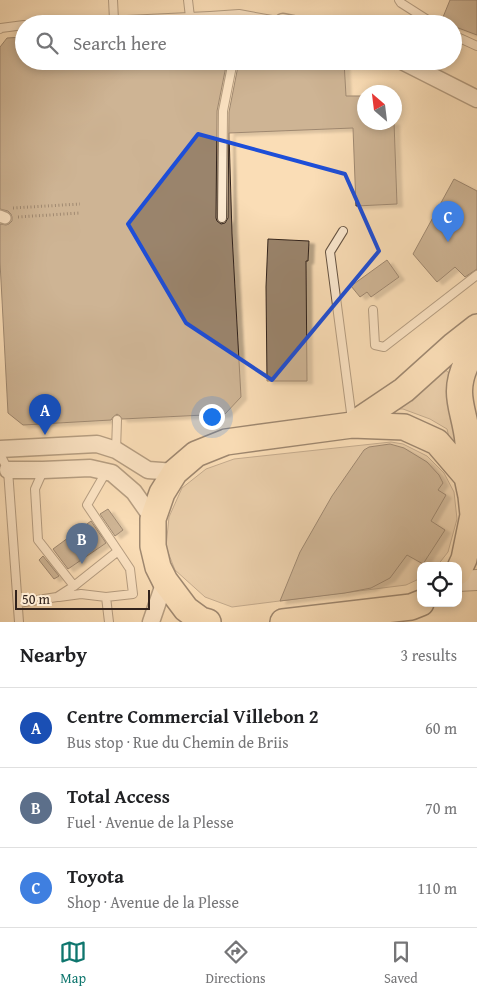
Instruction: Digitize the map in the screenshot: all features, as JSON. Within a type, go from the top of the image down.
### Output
[{"type":"main road","points":[[352,425],[404,390],[477,327]]},
{"type":"main road","points":[[462,563],[475,516],[467,477],[468,442],[460,407],[459,389],[462,373],[477,346]]},
{"type":"main road","points":[[204,621],[186,609],[165,581],[152,546],[153,519],[162,493],[175,472],[196,454],[226,442],[352,425],[404,427],[436,442],[467,477]]},
{"type":"main road","points":[[283,622],[363,617],[412,607],[417,604]]},
{"type":"street","points":[[420,70],[477,99]]},
{"type":"street","points":[[0,449],[97,444],[116,450],[148,470],[175,472]]},
{"type":"street","points":[[8,470],[90,468],[112,473],[134,492],[153,519]]},
{"type":"street","points":[[462,581],[477,580]]},
{"type":"street","points":[[152,622],[165,581]]},
{"type":"lane","points":[[112,0],[114,15]]},
{"type":"lane","points":[[188,0],[190,15]]},
{"type":"lane","points":[[399,0],[420,15]]},
{"type":"lane","points":[[223,15],[244,15]]},
{"type":"lane","points":[[0,29],[15,26]]},
{"type":"lane","points":[[462,39],[477,46]]},
{"type":"lane","points":[[222,218],[223,111],[231,70]]},
{"type":"lane","points":[[343,231],[330,252],[352,425]]},
{"type":"lane","points":[[373,310],[375,345],[384,348],[477,275]]},
{"type":"lane","points":[[116,450],[118,420]]},
{"type":"lane","points":[[0,454],[8,470],[19,622]]},
{"type":"lane","points":[[44,470],[35,490],[38,540],[74,586]]},
{"type":"lane","points":[[18,602],[80,594],[106,597],[133,594],[130,569],[87,505],[106,472]]},
{"type":"lane","points":[[57,597],[118,551]]},
{"type":"lane","points":[[106,597],[109,622]]},
{"type":"path","points":[[2,214],[80,204]]},
{"type":"path","points":[[2,214],[80,213]]},
{"type":"highlighted area","points":[[198,134],[345,174],[379,251],[272,380],[186,323],[128,224]]},
{"type":"shaded area","points":[[441,366],[449,373],[448,386],[458,443],[451,441],[447,429],[430,419],[403,409],[384,409]]},
{"type":"shaded area","points":[[391,442],[403,444],[427,456],[444,473],[454,492],[457,519],[448,552],[440,562],[417,562],[417,580],[406,585],[232,607],[205,597],[175,570],[166,547],[169,517],[182,488],[206,469],[234,459]]},
{"type":"building","points":[[450,0],[477,0],[477,35],[462,29],[462,15],[444,15]]},
{"type":"building","points":[[7,38],[15,38],[15,70],[225,70],[217,111],[216,218],[221,224],[225,223],[228,218],[229,112],[237,70],[345,70],[346,96],[357,96],[357,130],[394,130],[397,204],[356,206],[353,128],[229,133],[232,234],[241,397],[225,414],[122,419],[117,414],[111,420],[23,425],[8,413],[0,262],[0,224],[9,224],[12,221],[12,217],[8,211],[0,209],[0,47]]},
{"type":"building","points":[[454,179],[477,191],[477,269],[465,277],[455,267],[437,282],[413,254]]},
{"type":"building","points":[[268,239],[309,241],[308,261],[306,261],[307,381],[267,381],[266,287]]},
{"type":"building","points":[[387,260],[399,277],[371,297],[367,292],[360,297],[351,286]]},
{"type":"building","points":[[390,444],[404,448],[427,462],[439,475],[443,483],[438,490],[446,495],[431,521],[445,530],[424,562],[419,562],[407,555],[390,578],[371,588],[280,601],[300,552],[332,496],[364,450],[369,447]]},
{"type":"building","points":[[108,509],[123,530],[115,536],[100,514]]},
{"type":"building","points":[[91,521],[106,543],[68,569],[53,549]]},
{"type":"building","points":[[43,556],[59,576],[54,579],[39,560]]},
{"type":"place","name":"Toyota","points":[[448,242]]},
{"type":"place","name":"Centre Commercial Villebon 2","points":[[45,435]]},
{"type":"place","name":"Total Access","points":[[82,564]]}]
